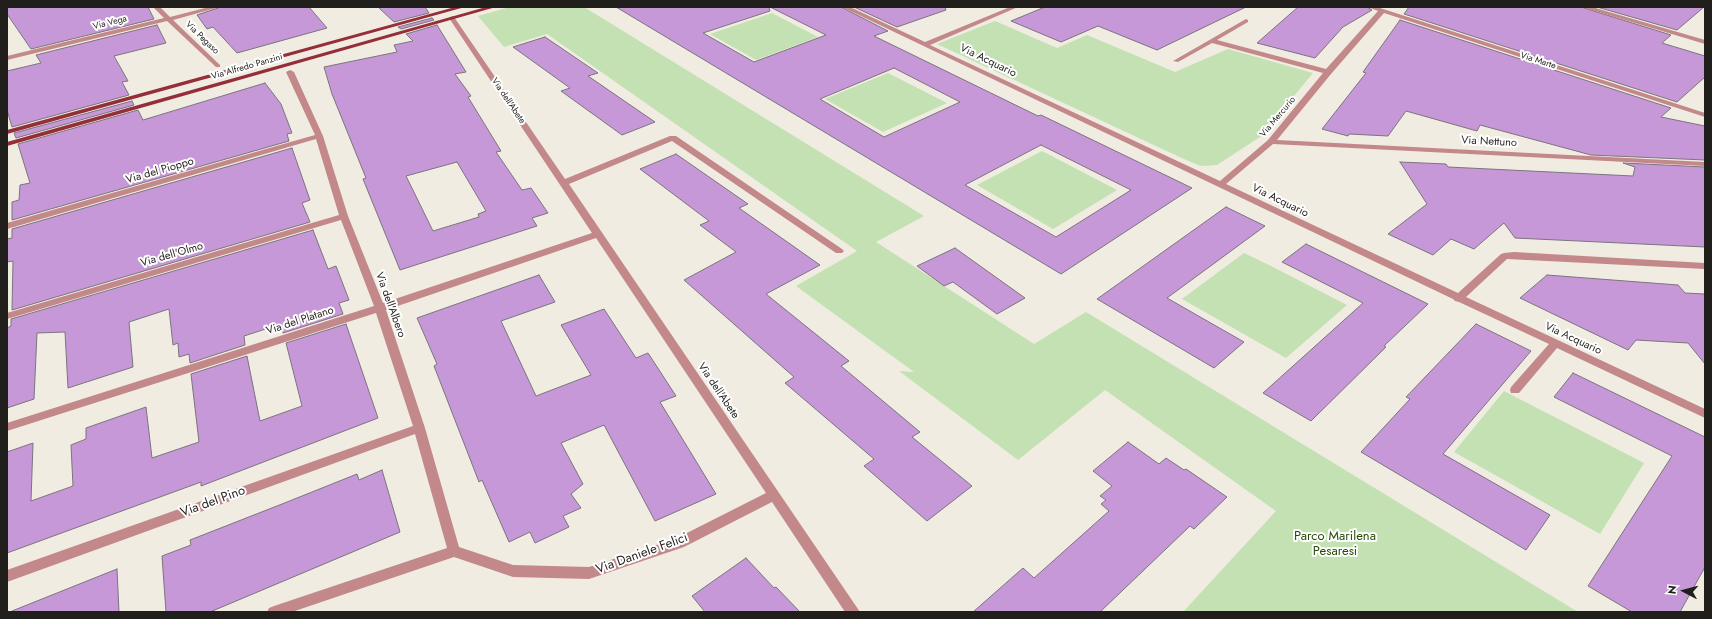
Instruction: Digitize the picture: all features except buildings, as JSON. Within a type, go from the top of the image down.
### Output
[{"type":"main road","name":"Via Alfredo Panzini","points":[[7,132],[462,7]]},
{"type":"main road","name":"Via Alfredo Panzini","points":[[7,144],[492,7]]},
{"type":"street","name":"Via Pegaso","points":[[156,7],[218,66]]},
{"type":"street","name":"Via Vega","points":[[7,57],[217,7]]},
{"type":"street","name":"Via Acquario","points":[[845,7],[926,44],[1220,185],[1705,414]]},
{"type":"street","points":[[926,44],[1016,7]]},
{"type":"street","name":"Via Marte","points":[[1371,7],[1705,115]]},
{"type":"street","points":[[1585,7],[1705,42]]},
{"type":"street","name":"Via Mercurio","points":[[1220,185],[1271,142],[1328,72],[1382,11]]},
{"type":"street","name":"Via dell'Abete","points":[[452,18],[853,612]]},
{"type":"street","points":[[1176,61],[1246,21]]},
{"type":"street","points":[[1213,41],[1328,72]]},
{"type":"street","name":"Via dell'Albero","points":[[290,72],[318,136],[344,216],[380,308],[419,428],[454,551]]},
{"type":"street","name":"Via del Pioppo","points":[[7,226],[318,136]]},
{"type":"street","points":[[564,183],[673,138],[839,251]]},
{"type":"street","name":"Via Nettuno","points":[[1271,142],[1705,164]]},
{"type":"street","name":"Via dell'Olmo","points":[[7,316],[344,216]]},
{"type":"street","name":"Via del Platano","points":[[7,427],[380,308],[598,234]]},
{"type":"street","points":[[1458,298],[1504,256],[1514,255],[1705,266]]},
{"type":"street","points":[[1515,390],[1555,344]]},
{"type":"street","name":"Via del Pino","points":[[7,576],[419,428]]},
{"type":"street","name":"Via Daniele Felici","points":[[454,551],[513,571],[589,574],[679,543],[774,495]]},
{"type":"street","points":[[274,612],[454,551]]},
{"type":"green space","name":"Parco Marilena Pesaresi","points":[[510,7],[584,7],[924,216],[876,242],[1034,344],[1086,312],[1578,612],[1183,612],[1276,511],[1105,390],[1018,460],[899,371],[914,372],[796,286],[857,251],[547,34],[504,47],[478,16]]},
{"type":"green space","points":[[772,13],[818,37],[756,60],[710,34]]},
{"type":"green space","points":[[995,21],[1057,48],[1087,35],[1175,72],[1228,49],[1313,73],[1260,137],[1217,165],[1201,166],[937,44]]},
{"type":"green space","points":[[888,73],[947,103],[883,132],[825,99]]},
{"type":"green space","points":[[1042,151],[1117,190],[1053,229],[977,185]]},
{"type":"green space","points":[[1244,253],[1347,305],[1286,358],[1182,299]]},
{"type":"green space","points":[[1504,391],[1644,463],[1600,534],[1454,452]]}]
